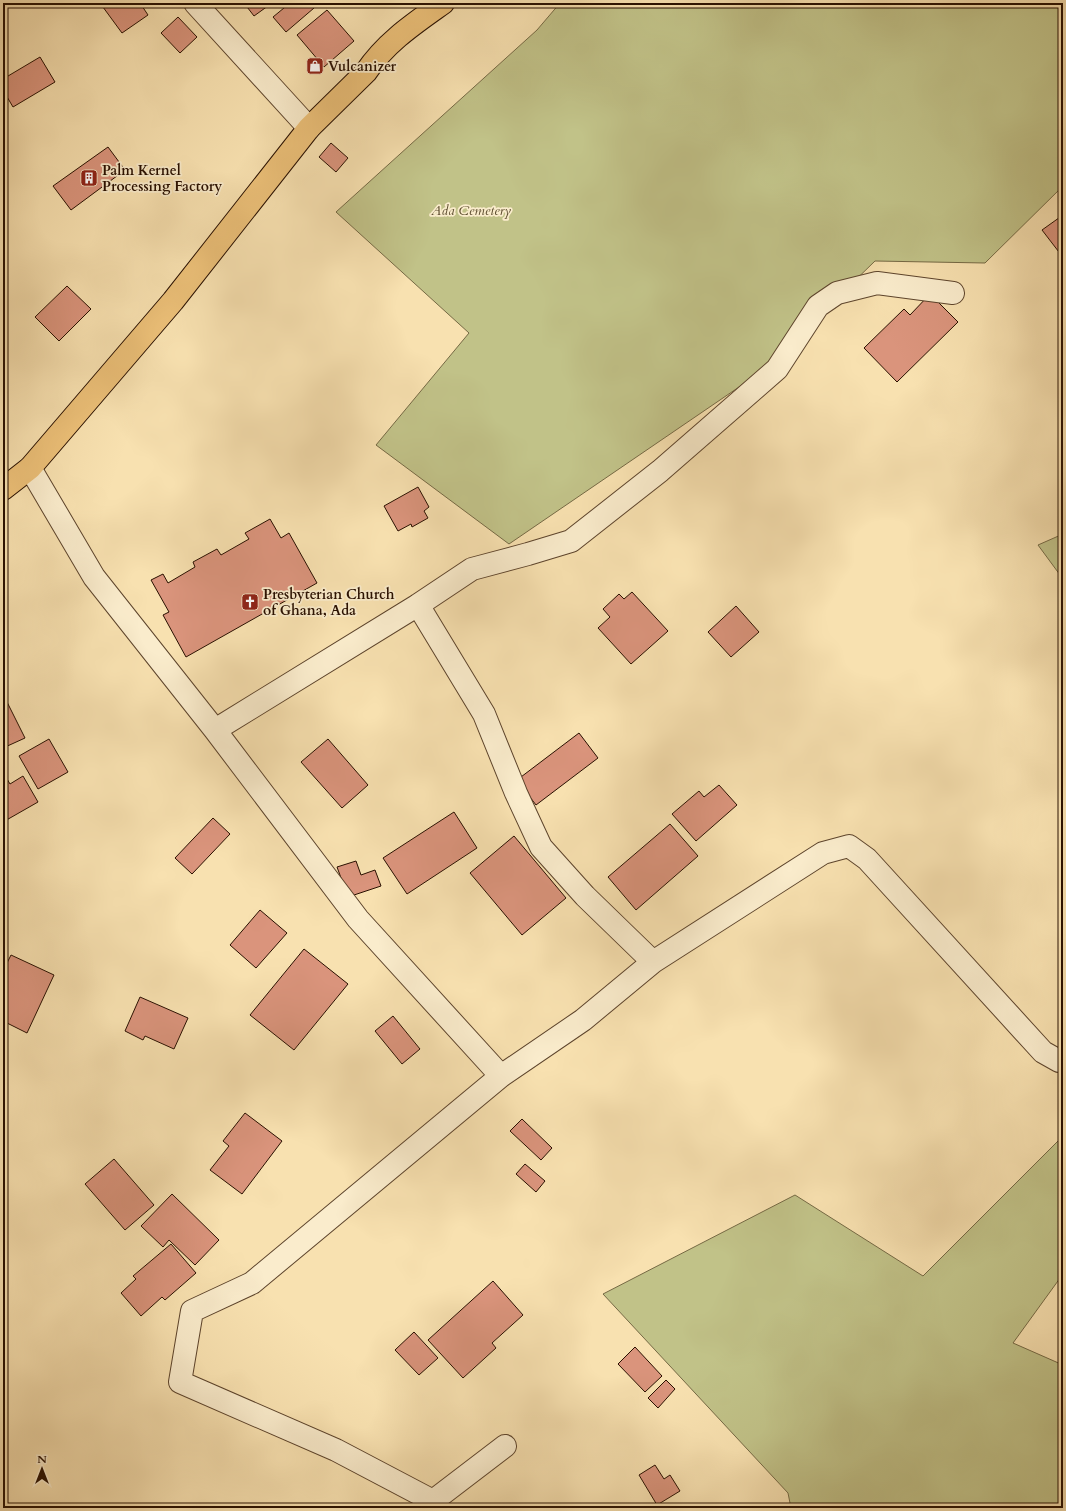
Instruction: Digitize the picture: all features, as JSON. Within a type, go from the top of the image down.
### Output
[{"type":"main road","points":[[3,489],[30,468],[173,301],[309,128],[366,72],[373,62],[401,33],[444,3]]},
{"type":"street","points":[[195,3],[309,128]]},
{"type":"street","points":[[215,730],[418,605],[472,569],[571,541],[660,471],[777,369],[818,306],[838,293],[877,283],[953,293]]},
{"type":"street","points":[[30,468],[94,577],[215,730],[358,919],[501,1076]]},
{"type":"street","points":[[418,605],[484,714],[516,793],[541,847],[585,896],[653,962]]},
{"type":"street","points":[[505,1446],[433,1501],[336,1450],[180,1382],[192,1311],[252,1284],[501,1076],[583,1020],[653,962],[824,852],[849,846],[867,859],[1043,1052],[1059,1061],[1063,1061]]},
{"type":"green space","name":"Ada Cemetery","points":[[560,3],[1063,3],[1063,186],[985,263],[875,261],[761,372],[509,544],[376,445],[469,333],[336,212],[537,30]]},
{"type":"green space","points":[[1063,534],[1063,579],[1038,545]]},
{"type":"green space","points":[[1063,1136],[1063,1274],[1013,1343],[1063,1365],[1063,1508],[791,1508],[788,1493],[603,1294],[795,1195],[923,1276]]},
{"type":"building","points":[[100,3],[140,3],[148,15],[122,33]]},
{"type":"building","points":[[244,3],[272,3],[254,16]]},
{"type":"building","points":[[290,3],[309,3],[314,8],[286,32],[273,17]]},
{"type":"building","points":[[327,10],[354,41],[324,67],[297,35]]},
{"type":"building","points":[[178,17],[197,37],[180,53],[161,33]]},
{"type":"building","points":[[40,57],[55,82],[13,107],[3,90],[3,79]]},
{"type":"building","points":[[331,143],[348,158],[336,172],[319,157]]},
{"type":"building","name":"Palm Kernel Processing Factory","points":[[108,147],[125,170],[71,210],[53,186]]},
{"type":"building","points":[[1063,215],[1063,255],[1062,256],[1042,230]]},
{"type":"building","points":[[67,286],[91,309],[59,341],[35,317]]},
{"type":"building","points":[[930,294],[958,322],[897,382],[864,348],[904,309],[910,315]]},
{"type":"building","points":[[418,487],[429,507],[424,511],[428,518],[412,527],[411,524],[398,531],[384,506]]},
{"type":"building","points":[[270,519],[281,538],[289,533],[317,583],[186,657],[163,615],[169,612],[151,580],[163,574],[168,583],[195,567],[193,562],[217,549],[221,555],[249,539],[245,533]]},
{"type":"building","points":[[632,592],[668,631],[631,664],[598,628],[610,617],[603,609],[619,594],[624,599]]},
{"type":"building","points":[[736,606],[759,632],[731,657],[708,632]]},
{"type":"building","points":[[3,694],[25,738],[3,748]]},
{"type":"building","points":[[579,733],[598,758],[536,805],[517,780]]},
{"type":"building","points":[[49,739],[68,772],[38,789],[19,756]]},
{"type":"building","points":[[328,739],[368,785],[342,808],[301,762]]},
{"type":"building","points":[[3,772],[10,784],[23,776],[38,802],[3,822]]},
{"type":"building","points":[[719,785],[737,805],[696,841],[672,814],[699,791],[704,797]]},
{"type":"building","points":[[454,812],[477,848],[407,894],[383,858]]},
{"type":"building","points":[[213,818],[230,834],[192,874],[175,858]]},
{"type":"building","points":[[670,824],[698,856],[636,910],[608,877]]},
{"type":"building","points":[[514,836],[566,898],[522,935],[470,873]]},
{"type":"building","points":[[356,861],[361,875],[375,870],[381,886],[348,897],[337,867]]},
{"type":"building","points":[[260,910],[287,933],[256,968],[230,945]]},
{"type":"building","points":[[304,949],[348,984],[294,1050],[250,1015]]},
{"type":"building","points":[[11,955],[54,975],[27,1033],[3,1021],[3,971]]},
{"type":"building","points":[[140,997],[188,1018],[174,1049],[145,1036],[143,1040],[125,1031]]},
{"type":"building","points":[[393,1016],[420,1049],[402,1064],[375,1031]]},
{"type":"building","points":[[245,1113],[282,1141],[242,1194],[210,1170],[229,1146],[223,1141]]},
{"type":"building","points":[[522,1119],[552,1148],[541,1160],[510,1131]]},
{"type":"building","points":[[114,1159],[154,1205],[125,1230],[85,1184]]},
{"type":"building","points":[[525,1164],[545,1181],[536,1192],[516,1174]]},
{"type":"building","points":[[172,1194],[219,1240],[195,1265],[169,1240],[163,1247],[141,1226]]},
{"type":"building","points":[[171,1244],[196,1273],[165,1300],[162,1297],[141,1316],[121,1293],[136,1279],[133,1276]]},
{"type":"building","points":[[493,1281],[523,1315],[492,1343],[496,1348],[463,1378],[428,1340]]},
{"type":"building","points":[[414,1332],[438,1358],[419,1375],[395,1350]]},
{"type":"building","points":[[635,1347],[662,1376],[645,1392],[618,1364]]},
{"type":"building","points":[[666,1380],[675,1389],[658,1408],[648,1398]]},
{"type":"building","points":[[655,1465],[664,1479],[670,1475],[680,1491],[657,1505],[639,1475]]},
{"type":"place","name":"Vulcanizer","points":[[315,66]]},
{"type":"place","name":"Palm Kernel Processing Factory","points":[[89,178]]},
{"type":"place","name":"Presbyterian Church of Ghana, Ada","points":[[250,602]]}]
